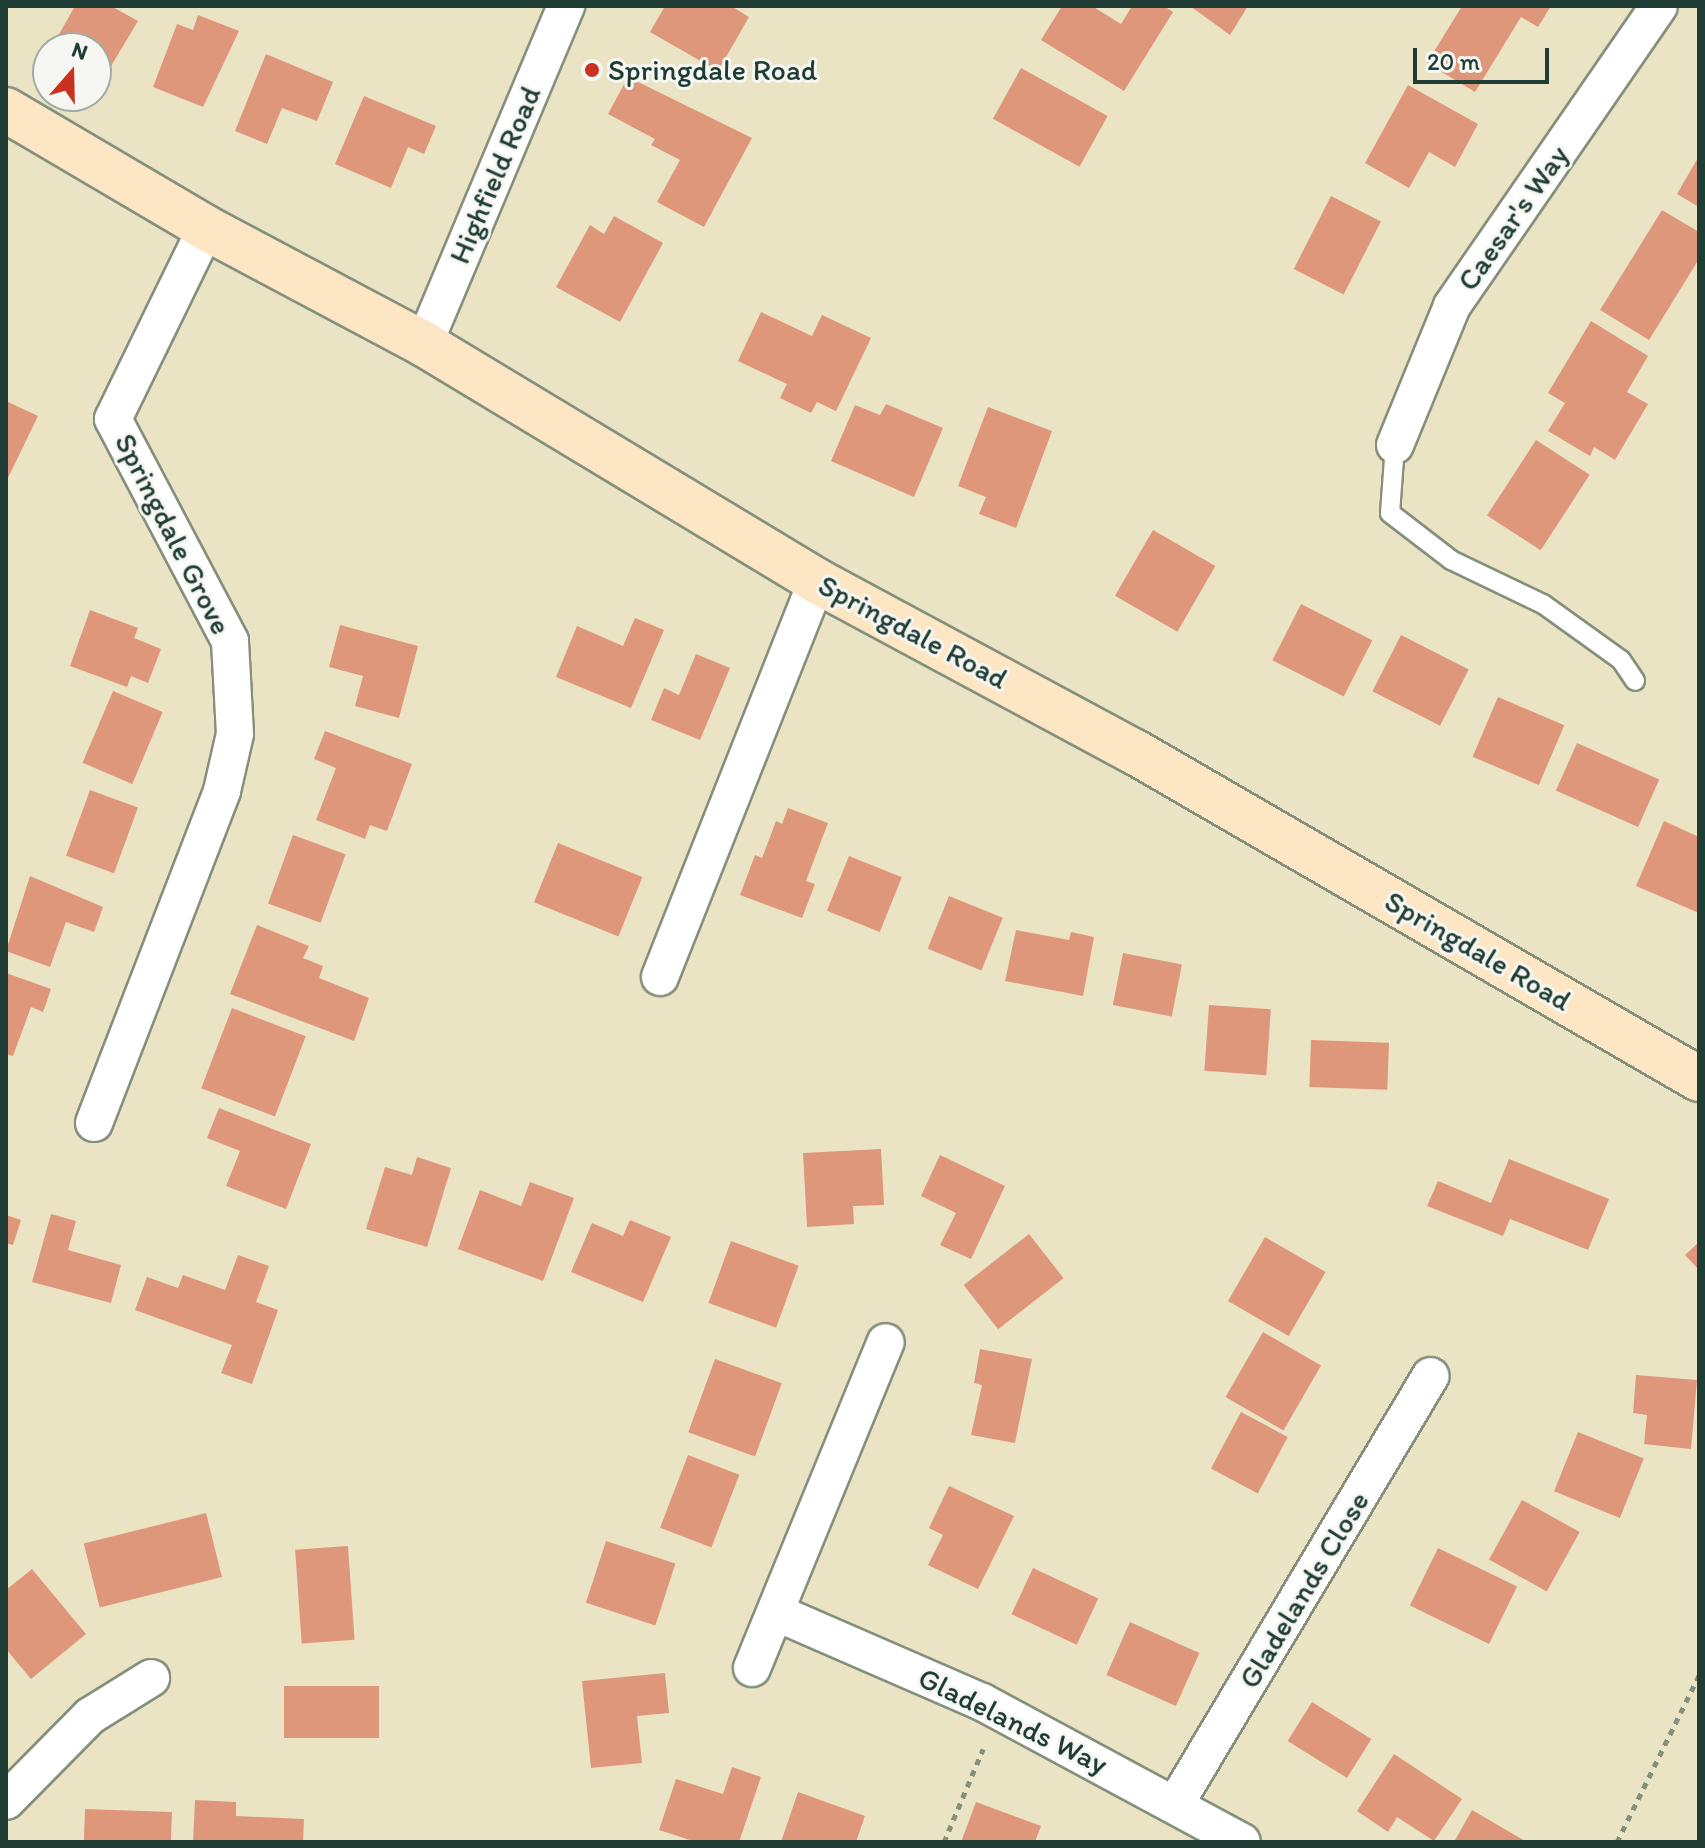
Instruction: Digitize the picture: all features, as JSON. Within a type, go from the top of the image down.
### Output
[{"type":"street","name":"Highfield Road","points":[[424,344],[566,6]]},
{"type":"street","name":"Caesar's Way","points":[[1395,445],[1452,306],[1659,6]]},
{"type":"street","name":"Springdale Road","points":[[6,110],[206,228],[424,344],[817,581],[1135,752],[1699,1079]]},
{"type":"street","name":"Springdale Grove","points":[[94,1123],[222,791],[235,734],[230,641],[113,419],[206,228]]},
{"type":"street","points":[[660,977],[817,581]]},
{"type":"street","points":[[752,1668],[886,1342]]},
{"type":"street","name":"Gladelands Close","points":[[1176,1803],[1431,1376]]},
{"type":"street","name":"Gladelands Way","points":[[777,1613],[999,1711],[1176,1803],[1242,1842]]},
{"type":"street","points":[[6,1801],[90,1716],[151,1678]]},
{"type":"lane","points":[[1395,445],[1390,513],[1451,560],[1543,604],[1621,660],[1635,681]]},
{"type":"path","points":[[1617,1842],[1699,1675]]},
{"type":"path","points":[[944,1842],[999,1711]]},
{"type":"building","points":[[75,6],[111,6],[138,21],[112,64],[112,32],[60,32]]},
{"type":"building","points":[[665,6],[731,6],[749,17],[718,71],[650,32]]},
{"type":"building","points":[[1062,6],[1092,6],[1121,24],[1132,6],[1164,6],[1173,12],[1124,91],[1041,40]]},
{"type":"building","points":[[1190,6],[1248,6],[1230,35]]},
{"type":"building","points":[[1462,6],[1551,6],[1538,27],[1521,17],[1475,92],[1427,63]]},
{"type":"building","points":[[198,15],[239,31],[203,107],[153,87],[177,24],[193,30]]},
{"type":"building","points":[[266,54],[333,82],[317,121],[282,108],[267,144],[235,131]]},
{"type":"building","points":[[1021,68],[1108,116],[1079,167],[993,119]]},
{"type":"building","points":[[628,77],[752,138],[704,227],[657,202],[680,160],[651,145],[655,139],[608,114]]},
{"type":"building","points":[[1408,85],[1478,124],[1455,167],[1429,152],[1409,188],[1365,163]]},
{"type":"building","points":[[364,96],[436,126],[424,154],[408,147],[391,188],[335,164]]},
{"type":"building","points":[[1699,156],[1699,207],[1677,194]]},
{"type":"building","points":[[1331,196],[1381,221],[1344,294],[1294,269]]},
{"type":"building","points":[[1662,210],[1699,232],[1699,259],[1649,340],[1600,310]]},
{"type":"building","points":[[614,216],[663,243],[620,322],[556,287],[590,225],[604,234]]},
{"type":"building","points":[[761,312],[812,336],[822,315],[871,338],[836,411],[817,402],[811,413],[780,398],[787,384],[738,361]]},
{"type":"building","points":[[1591,321],[1648,356],[1627,392],[1648,404],[1615,460],[1594,447],[1590,456],[1548,431],[1565,403],[1548,393]]},
{"type":"building","points":[[6,401],[38,416],[6,482]]},
{"type":"building","points":[[886,404],[943,428],[914,497],[831,461],[855,405],[880,415]]},
{"type":"building","points":[[988,407],[1052,431],[1016,528],[979,514],[986,497],[958,486]]},
{"type":"building","points":[[1536,440],[1590,475],[1541,550],[1487,515]]},
{"type":"building","points":[[1153,530],[1215,566],[1177,632],[1115,596]]},
{"type":"building","points":[[1301,604],[1372,640],[1344,696],[1272,660]]},
{"type":"building","points":[[90,610],[138,628],[134,638],[161,649],[148,683],[131,676],[127,687],[70,666]]},
{"type":"building","points":[[635,618],[664,630],[631,708],[556,677],[577,626],[623,646]]},
{"type":"building","points":[[340,625],[418,646],[399,718],[355,706],[363,676],[329,667]]},
{"type":"building","points":[[1401,635],[1469,670],[1440,726],[1372,691]]},
{"type":"building","points":[[696,654],[730,668],[700,740],[651,720],[664,688],[679,695]]},
{"type":"building","points":[[113,691],[163,712],[132,784],[83,763]]},
{"type":"building","points":[[1498,697],[1564,725],[1539,785],[1473,757]]},
{"type":"building","points":[[325,731],[412,764],[387,831],[370,825],[365,839],[316,820],[336,768],[314,759]]},
{"type":"building","points":[[1577,743],[1659,780],[1638,827],[1556,791]]},
{"type":"building","points":[[90,790],[138,807],[114,873],[66,856]]},
{"type":"building","points":[[788,808],[828,823],[806,881],[815,884],[802,918],[740,895],[755,855],[762,858],[776,821],[782,824]]},
{"type":"building","points":[[1664,821],[1699,837],[1699,913],[1636,886]]},
{"type":"building","points":[[293,835],[346,854],[321,923],[268,904]]},
{"type":"building","points":[[558,843],[642,877],[618,936],[534,902]]},
{"type":"building","points":[[849,856],[902,877],[880,932],[827,911]]},
{"type":"building","points":[[30,876],[103,907],[94,932],[66,922],[50,967],[6,951]]},
{"type":"building","points":[[949,896],[1003,918],[981,971],[928,949]]},
{"type":"building","points":[[257,925],[309,946],[303,958],[323,966],[319,978],[369,998],[354,1041],[230,994]]},
{"type":"building","points":[[1016,930],[1069,940],[1071,932],[1094,937],[1083,996],[1005,981]]},
{"type":"building","points":[[1123,953],[1182,964],[1172,1016],[1113,1005]]},
{"type":"building","points":[[6,973],[51,989],[43,1012],[31,1007],[13,1056],[6,1054]]},
{"type":"building","points":[[1209,1005],[1271,1009],[1266,1075],[1204,1071]]},
{"type":"building","points":[[232,1008],[306,1036],[275,1117],[201,1088]]},
{"type":"building","points":[[1311,1040],[1389,1043],[1387,1090],[1309,1087]]},
{"type":"building","points":[[219,1108],[311,1144],[286,1209],[226,1186],[240,1151],[207,1138]]},
{"type":"building","points":[[881,1149],[884,1205],[853,1206],[854,1224],[807,1227],[803,1153]]},
{"type":"building","points":[[940,1155],[1005,1186],[971,1259],[940,1245],[956,1213],[921,1196]]},
{"type":"building","points":[[417,1157],[451,1168],[427,1247],[366,1229],[385,1167],[412,1175]]},
{"type":"building","points":[[1509,1159],[1609,1199],[1588,1250],[1510,1219],[1503,1236],[1427,1206],[1438,1181],[1491,1203]]},
{"type":"building","points":[[530,1182],[574,1198],[543,1281],[458,1249],[480,1190],[521,1206]]},
{"type":"building","points":[[51,1214],[76,1221],[68,1250],[121,1265],[111,1303],[32,1282]]},
{"type":"building","points":[[6,1215],[21,1220],[13,1245],[6,1243]]},
{"type":"building","points":[[630,1220],[671,1237],[643,1302],[571,1272],[592,1223],[623,1236]]},
{"type":"building","points":[[1029,1234],[1063,1278],[998,1329],[964,1285]]},
{"type":"building","points":[[1265,1237],[1326,1272],[1289,1336],[1228,1301]]},
{"type":"building","points":[[731,1241],[799,1266],[776,1328],[708,1303]]},
{"type":"building","points":[[1699,1242],[1699,1270],[1685,1255]]},
{"type":"building","points":[[238,1255],[269,1266],[256,1302],[278,1310],[252,1384],[221,1373],[232,1345],[135,1310],[147,1277],[178,1288],[183,1275],[225,1290]]},
{"type":"building","points":[[1263,1332],[1321,1366],[1284,1430],[1226,1397]]},
{"type":"building","points":[[980,1349],[1032,1359],[1015,1443],[971,1435],[982,1385],[974,1383]]},
{"type":"building","points":[[715,1359],[782,1383],[755,1457],[688,1432]]},
{"type":"building","points":[[1636,1375],[1697,1380],[1691,1449],[1644,1444],[1647,1415],[1633,1413]]},
{"type":"building","points":[[1241,1412],[1288,1437],[1258,1493],[1211,1469]]},
{"type":"building","points":[[1578,1432],[1644,1459],[1620,1518],[1554,1491]]},
{"type":"building","points":[[688,1455],[739,1475],[711,1548],[660,1528]]},
{"type":"building","points":[[949,1486],[1014,1516],[978,1589],[928,1565],[943,1535],[929,1528]]},
{"type":"building","points":[[1522,1500],[1580,1532],[1547,1591],[1489,1559]]},
{"type":"building","points":[[206,1513],[222,1577],[100,1608],[84,1543]]},
{"type":"building","points":[[606,1541],[675,1564],[655,1625],[586,1603]]},
{"type":"building","points":[[348,1546],[355,1640],[302,1643],[295,1550]]},
{"type":"building","points":[[1438,1548],[1517,1587],[1489,1644],[1410,1606]]},
{"type":"building","points":[[1033,1568],[1098,1598],[1077,1645],[1011,1614]]},
{"type":"building","points":[[32,1569],[86,1634],[31,1679],[6,1649],[6,1590]]},
{"type":"building","points":[[1130,1622],[1199,1653],[1176,1706],[1106,1675]]},
{"type":"building","points":[[665,1673],[669,1713],[637,1716],[642,1763],[591,1768],[582,1681]]},
{"type":"building","points":[[284,1686],[379,1686],[379,1738],[284,1738]]},
{"type":"building","points":[[1312,1702],[1371,1739],[1347,1778],[1288,1741]]},
{"type":"building","points":[[1394,1754],[1462,1799],[1434,1841],[1397,1817],[1388,1832],[1357,1811]]},
{"type":"building","points":[[732,1767],[761,1777],[739,1842],[696,1842],[659,1830],[676,1779],[723,1794]]},
{"type":"building","points":[[798,1792],[865,1816],[856,1842],[781,1842]]},
{"type":"building","points":[[195,1800],[236,1802],[236,1816],[304,1819],[303,1842],[193,1842]]},
{"type":"building","points":[[976,1802],[1041,1826],[1035,1842],[961,1842]]},
{"type":"building","points":[[85,1809],[172,1812],[171,1842],[84,1842]]},
{"type":"building","points":[[1472,1810],[1527,1842],[1454,1842]]},
{"type":"place","name":"Springdale Road","points":[[592,70]]}]
